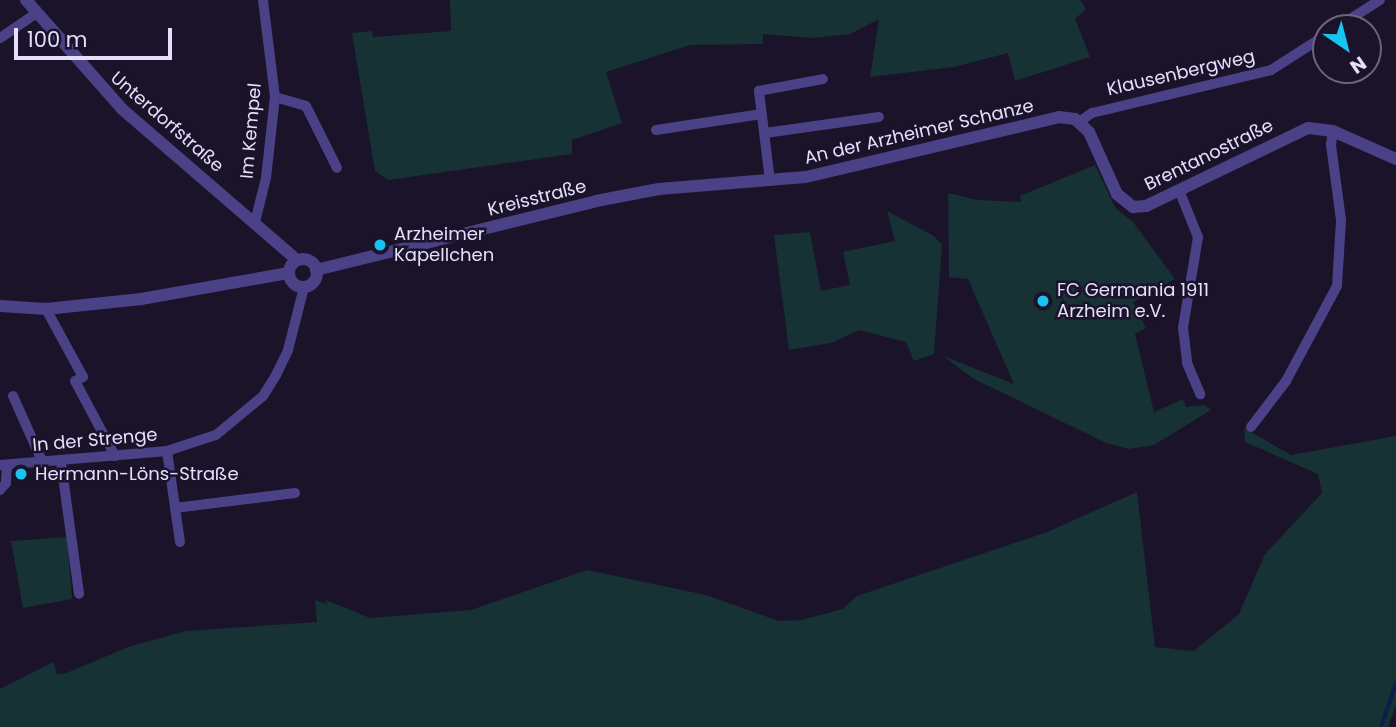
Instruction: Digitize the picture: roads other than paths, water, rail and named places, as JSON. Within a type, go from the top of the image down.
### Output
[{"type":"street","name":"Unterdorfstraße","points":[[26,0],[35,14],[122,109],[297,260]]},
{"type":"street","name":"Im Kempel","points":[[255,222],[266,178],[275,97],[263,0]]},
{"type":"street","points":[[1358,14],[1380,0]]},
{"type":"street","points":[[0,38],[35,14]]},
{"type":"street","name":"Klausenbergweg","points":[[1079,122],[1092,113],[1270,70],[1312,44]]},
{"type":"street","points":[[770,181],[759,91],[823,79]]},
{"type":"street","points":[[275,97],[306,106],[337,168]]},
{"type":"street","points":[[656,130],[762,114]]},
{"type":"street","name":"An der Arzheimer Schanze","points":[[765,133],[879,117]]},
{"type":"street","name":"An der Arzheimer Schanze","points":[[770,181],[868,165],[1059,117],[1079,122]]},
{"type":"street","name":"Brentanostraße","points":[[1079,122],[1093,138],[1117,194],[1129,205],[1146,205],[1308,128],[1334,131],[1396,159]]},
{"type":"street","points":[[1251,427],[1286,382],[1337,286],[1341,220],[1331,145],[1334,131]]},
{"type":"street","name":"Kreisstraße","points":[[316,270],[596,201],[659,189],[770,181]]},
{"type":"street","points":[[1179,190],[1198,237],[1183,335],[1187,363],[1200,394]]},
{"type":"street","points":[[0,306],[46,309],[216,288],[289,273],[297,260],[309,261],[316,270],[312,283],[304,287],[293,284],[289,273]]},
{"type":"street","name":"In der Strenge","points":[[0,490],[6,483],[3,465],[167,451],[216,435],[263,396],[288,350],[304,287]]},
{"type":"street","points":[[46,309],[83,377],[75,382],[115,456]]},
{"type":"street","points":[[13,396],[43,463]]},
{"type":"street","points":[[167,451],[180,542]]},
{"type":"street","points":[[61,462],[79,594]]},
{"type":"street","points":[[175,508],[295,494]]},
{"type":"waterway","points":[[1381,727],[1396,683]]},
{"type":"place","name":"Arzheimer Kapellchen","points":[[380,245]]},
{"type":"place","name":"FC Germania 1911 Arzheim e.V.","points":[[1043,301]]},
{"type":"place","name":"Hermann-Löns-Straße","points":[[21,474]]}]
